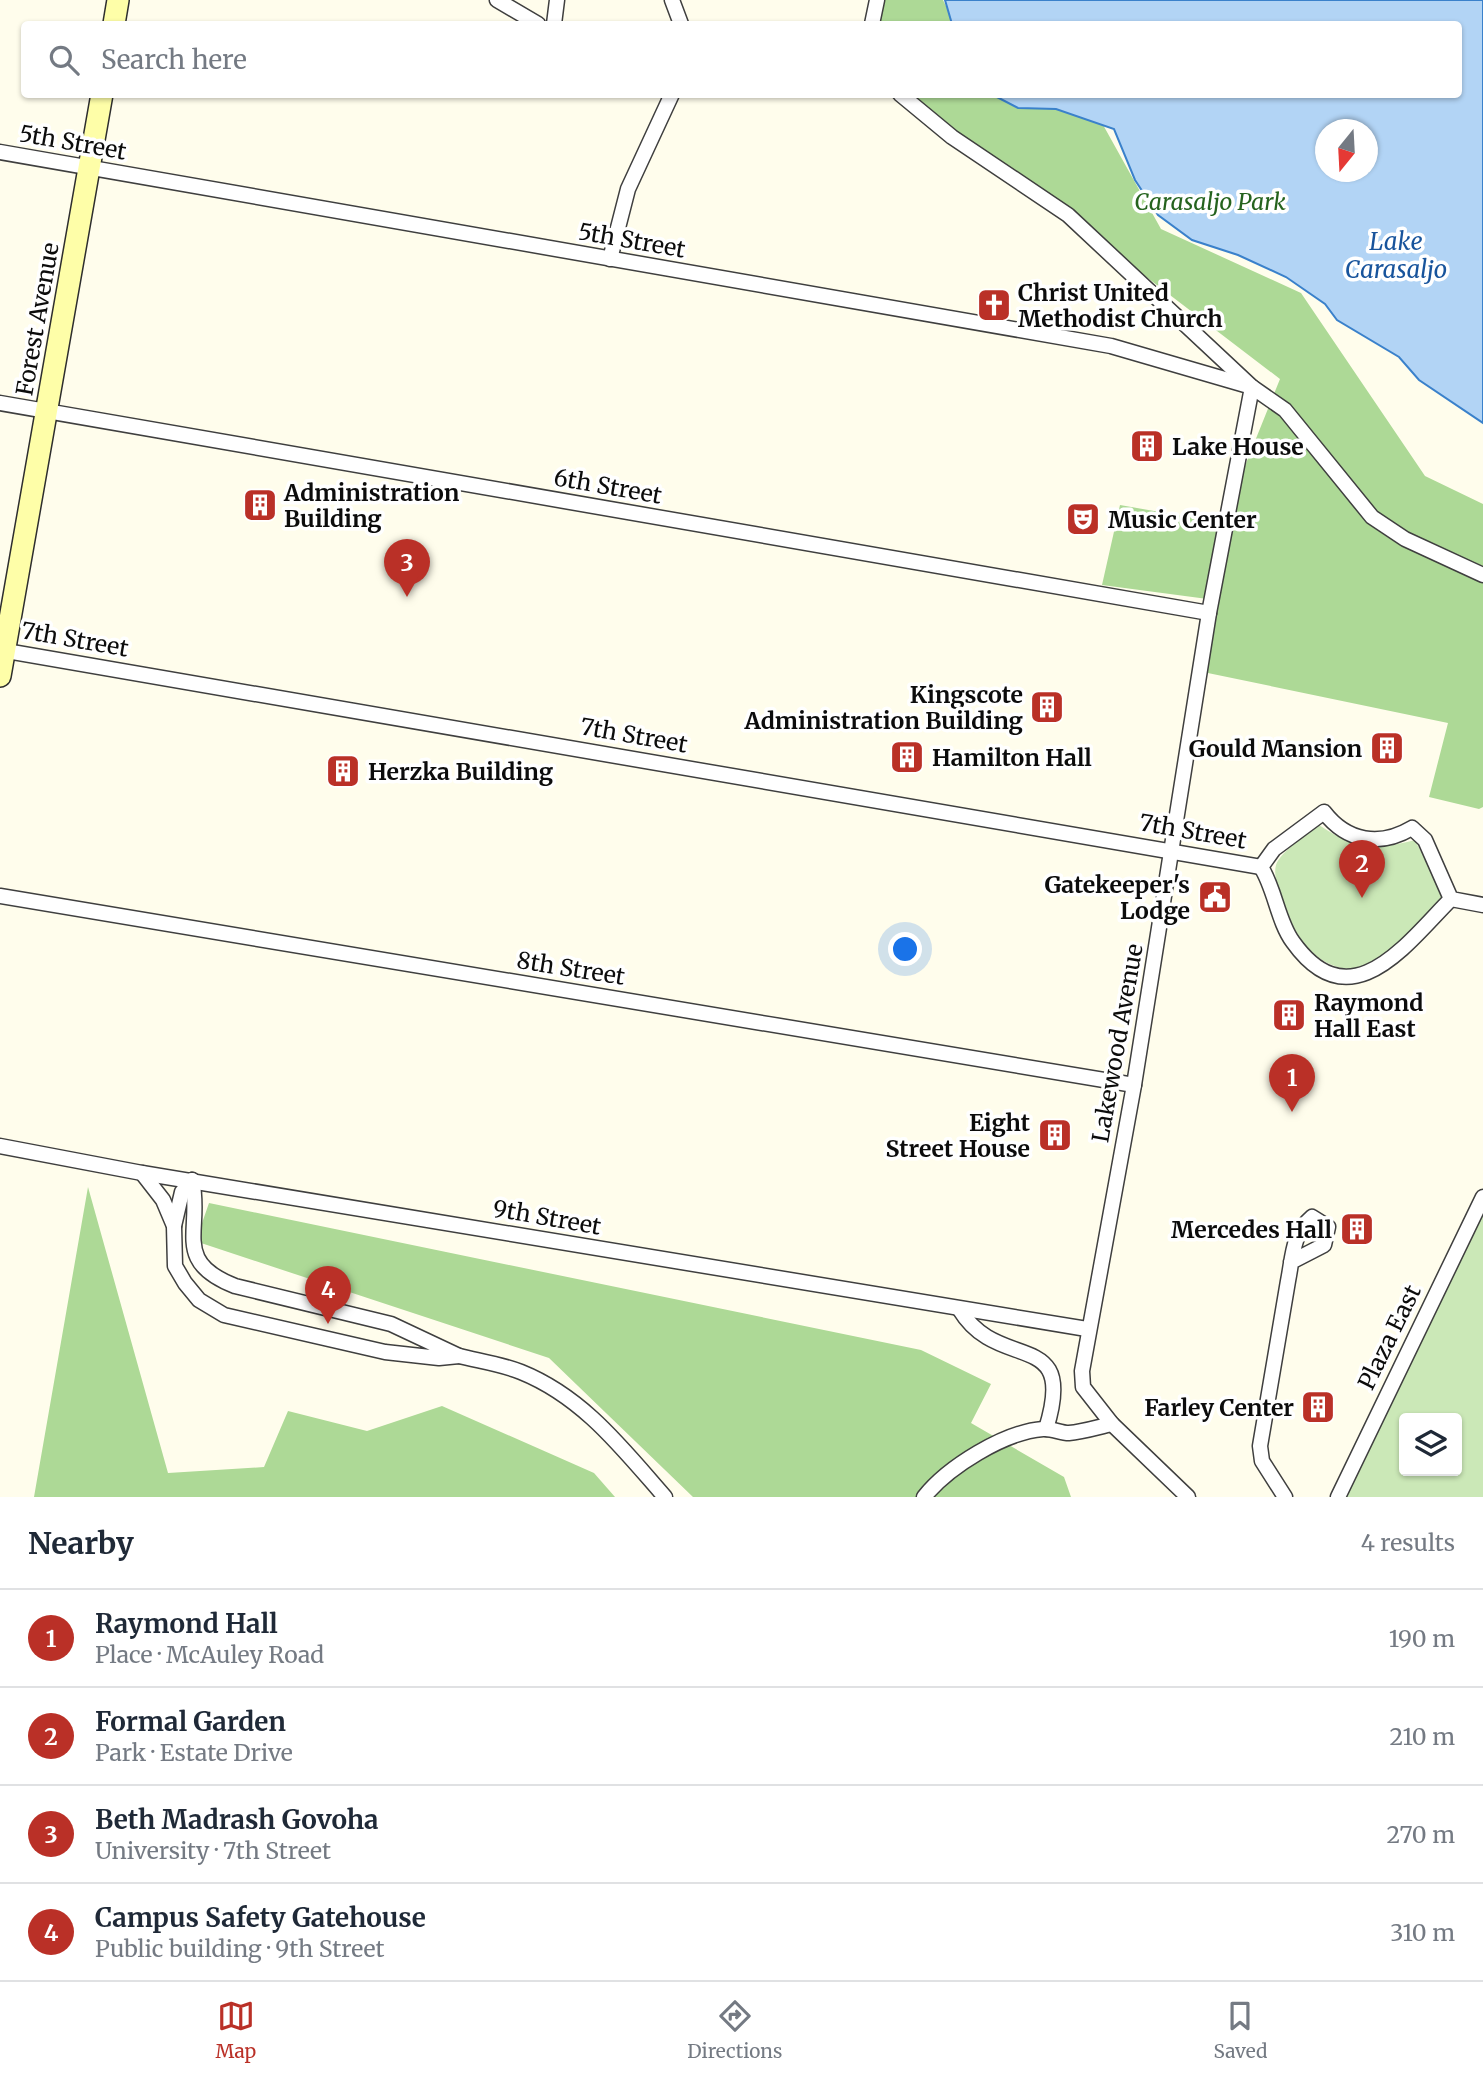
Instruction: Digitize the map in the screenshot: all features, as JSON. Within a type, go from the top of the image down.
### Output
[{"type":"street","points":[[114,21],[118,0]]},
{"type":"street","points":[[497,0],[533,21]]},
{"type":"street","points":[[554,21],[557,0]]},
{"type":"street","points":[[672,0],[680,21]]},
{"type":"street","points":[[873,21],[877,0]]},
{"type":"street","name":"Forest Avenue","points":[[0,676],[2,650],[101,98]]},
{"type":"street","points":[[610,259],[628,189],[670,98]]},
{"type":"street","points":[[905,98],[952,137],[1068,215],[1252,387],[1286,410],[1373,517],[1405,540],[1483,575]]},
{"type":"street","name":"5th Street","points":[[0,152],[1111,346],[1252,387]]},
{"type":"street","name":"Lakewood Avenue","points":[[1188,1497],[1112,1424],[1083,1387],[1082,1371],[1087,1329],[1134,1084],[1209,613],[1252,387]]},
{"type":"street","name":"6th Street","points":[[0,403],[1209,613]]},
{"type":"street","name":"7th Street","points":[[2,650],[1261,867]]},
{"type":"street","points":[[1324,813],[1335,827],[1364,839],[1380,841],[1398,836],[1412,828],[1425,840],[1451,899],[1412,943],[1390,962],[1362,974],[1338,978],[1319,968],[1292,941],[1269,880],[1261,867],[1274,849],[1324,813]]},
{"type":"street","name":"8th Street","points":[[0,896],[1134,1084]]},
{"type":"street","points":[[1451,899],[1483,905]]},
{"type":"street","name":"9th Street","points":[[0,1146],[142,1173],[1087,1329]]},
{"type":"street","points":[[142,1173],[163,1200],[174,1226]]},
{"type":"street","points":[[192,1180],[182,1192],[174,1226],[175,1266],[199,1300],[224,1315],[385,1352],[439,1358],[459,1356]]},
{"type":"street","points":[[192,1180],[196,1199],[191,1245],[204,1268],[216,1279],[391,1324],[459,1356],[518,1370],[572,1399],[606,1430],[665,1497]]},
{"type":"street","name":"Plaza East","points":[[1338,1497],[1483,1197]]},
{"type":"street","points":[[1285,1497],[1262,1461],[1260,1446],[1292,1262]]},
{"type":"street","points":[[960,1310],[971,1328],[991,1342],[1027,1353],[1042,1361],[1051,1372],[1054,1381],[1052,1409],[1046,1429]]},
{"type":"street","points":[[924,1497],[935,1483],[959,1464],[1020,1433],[1046,1429],[1068,1433],[1112,1424]]},
{"type":"green space","points":[[871,0],[943,0],[954,21],[870,21]]},
{"type":"green space","points":[[912,98],[1020,98],[1102,123],[1161,229],[1301,293],[1425,476],[1483,504],[1483,807],[1479,809],[1429,797],[1448,723],[1203,672],[1215,600],[1102,585],[1120,505],[1222,523],[1280,379]]},
{"type":"green space","points":[[1319,825],[1343,839],[1365,846],[1387,846],[1415,840],[1442,893],[1440,903],[1414,934],[1397,951],[1380,962],[1364,968],[1348,969],[1319,958],[1297,933],[1289,916],[1277,884],[1276,865],[1289,849]]},
{"type":"green space","points":[[88,1187],[168,1473],[264,1467],[288,1411],[367,1431],[442,1406],[594,1473],[615,1497],[34,1497]]},
{"type":"green space","points":[[209,1203],[921,1350],[991,1384],[971,1423],[1064,1477],[1071,1497],[693,1497],[549,1358],[201,1243],[201,1226]]},
{"type":"green space","points":[[1483,1214],[1483,1497],[1344,1497]]},
{"type":"water","name":"Lake Carasaljo","points":[[945,0],[1483,0],[1483,423],[1419,380],[1399,357],[1337,320],[1325,304],[1286,277],[1238,255],[1192,240],[1158,215],[1135,180],[1114,129],[1056,109],[1018,108],[999,98],[1462,98],[1462,21],[951,21]]},
{"type":"place","name":"Christ United Methodist Church","points":[[994,305]]},
{"type":"place","name":"Lake House","points":[[1147,446]]},
{"type":"place","name":"Administration Building","points":[[260,505]]},
{"type":"place","name":"Music Center","points":[[1083,519]]},
{"type":"place","name":"Beth Madrash Govoha","points":[[407,597]]},
{"type":"place","name":"Kingscote Administration Building","points":[[1047,707]]},
{"type":"place","name":"Gould Mansion","points":[[1387,748]]},
{"type":"place","name":"Hamilton Hall","points":[[907,757]]},
{"type":"place","name":"Herzka Building","points":[[343,771]]},
{"type":"place","name":"Gatekeeper's Lodge","points":[[1215,897]]},
{"type":"place","name":"Formal Garden","points":[[1362,898]]},
{"type":"place","name":"Raymond Hall East","points":[[1289,1015]]},
{"type":"place","name":"Raymond Hall","points":[[1292,1112]]},
{"type":"place","name":"Eight Street House","points":[[1055,1135]]},
{"type":"place","name":"Mercedes Hall","points":[[1357,1229]]},
{"type":"place","name":"Campus Safety Gatehouse","points":[[328,1324]]},
{"type":"place","name":"Farley Center","points":[[1318,1407]]},
{"type":"park label","name":"Carasaljo Park","points":[[1210,201]]}]
